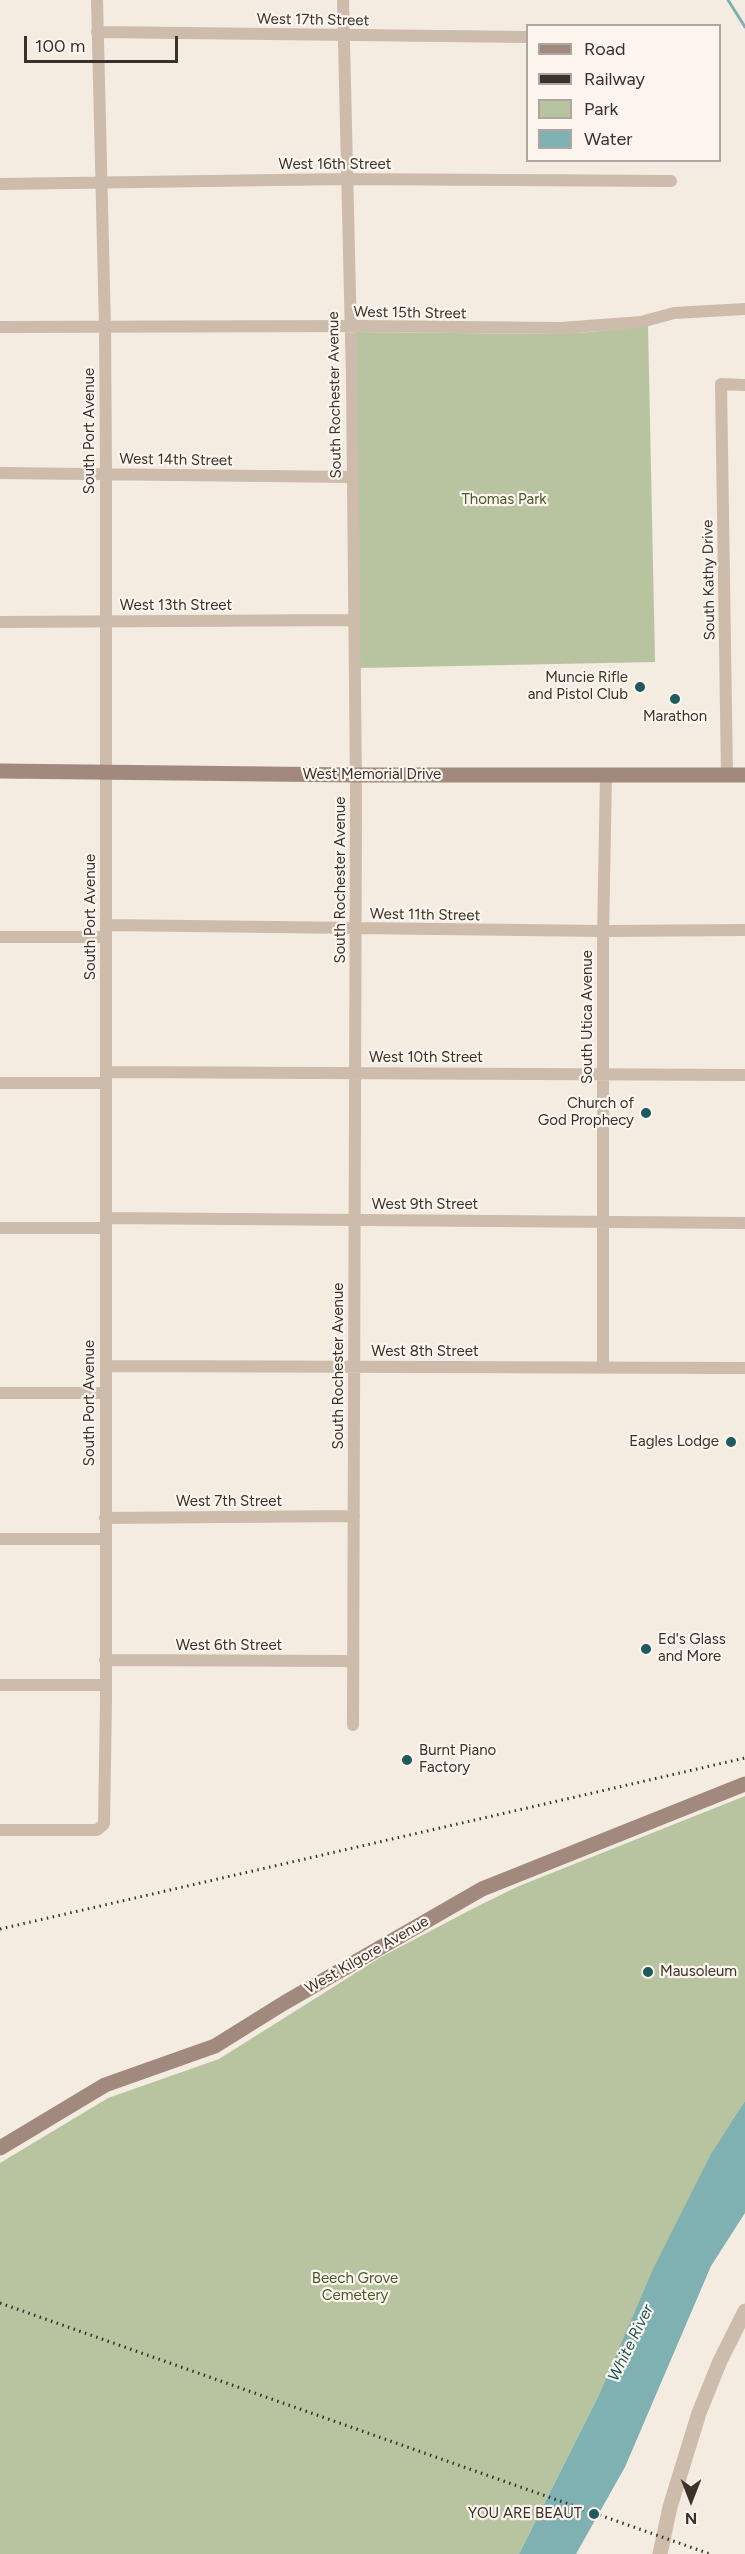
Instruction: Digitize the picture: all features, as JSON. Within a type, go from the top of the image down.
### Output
[{"type":"main road","name":"West Memorial Drive","points":[[0,771],[356,776],[745,775]]},
{"type":"main road","name":"West Kilgore Avenue","points":[[0,2148],[105,2085],[214,2046],[482,1889],[745,1784]]},
{"type":"street","name":"South Port Avenue","points":[[0,1830],[97,1830],[104,1824],[106,474],[97,0]]},
{"type":"street","name":"South Rochester Avenue","points":[[343,0],[356,776],[353,1725]]},
{"type":"street","name":"West 17th Street","points":[[97,32],[526,37]]},
{"type":"street","name":"West 16th Street","points":[[0,184],[346,179],[671,181]]},
{"type":"street","name":"West 15th Street","points":[[0,327],[561,328],[641,322],[674,313],[745,309]]},
{"type":"street","name":"South Kathy Drive","points":[[727,775],[721,384],[745,385]]},
{"type":"street","name":"West 14th Street","points":[[0,473],[352,477]]},
{"type":"street","name":"West 13th Street","points":[[0,622],[353,620]]},
{"type":"street","name":"South Utica Avenue","points":[[603,1368],[606,775]]},
{"type":"street","name":"West 11th Street","points":[[0,937],[106,931],[745,930]]},
{"type":"street","name":"West 10th Street","points":[[0,1083],[106,1078],[355,1073],[745,1075]]},
{"type":"street","name":"West 9th Street","points":[[0,1228],[105,1223],[355,1220],[602,1220],[745,1223]]},
{"type":"street","name":"West 8th Street","points":[[106,1366],[745,1368]]},
{"type":"street","points":[[0,1393],[105,1393]]},
{"type":"street","name":"West 7th Street","points":[[105,1518],[354,1516]]},
{"type":"street","points":[[0,1539],[105,1539]]},
{"type":"street","name":"West 6th Street","points":[[105,1660],[353,1661]]},
{"type":"street","points":[[0,1685],[105,1685]]},
{"type":"street","points":[[660,2554],[670,2507],[699,2413],[720,2361],[745,2311]]},
{"type":"green space","name":"Thomas Park","points":[[648,325],[655,662],[359,668],[355,332],[550,334],[592,332]]},
{"type":"green space","name":"Beech Grove Cemetery","points":[[745,1796],[745,2101],[657,2264],[599,2395],[519,2554],[0,2554],[0,2163],[108,2098],[219,2059],[381,1957],[474,1908],[519,1886]]},
{"type":"water","name":"White River","points":[[745,2101],[745,2213],[711,2266],[625,2467],[576,2554],[519,2554],[599,2395],[654,2267],[711,2154]]},
{"type":"waterway","points":[[728,0],[745,27]]},
{"type":"railway","points":[[0,1929],[745,1758]]},
{"type":"railway","points":[[0,2303],[710,2554]]},
{"type":"place","name":"Muncie Rifle and Pistol Club","points":[[640,687]]},
{"type":"place","name":"Marathon","points":[[675,699]]},
{"type":"place","name":"Church of God Prophecy","points":[[646,1113]]},
{"type":"place","name":"Eagles Lodge","points":[[731,1442]]},
{"type":"place","name":"Ed's Glass and More","points":[[646,1649]]},
{"type":"place","name":"Burnt Piano Factory","points":[[407,1760]]},
{"type":"place","name":"Mausoleum","points":[[648,1972]]},
{"type":"place","name":"YOU ARE BEAUT","points":[[594,2514]]}]
